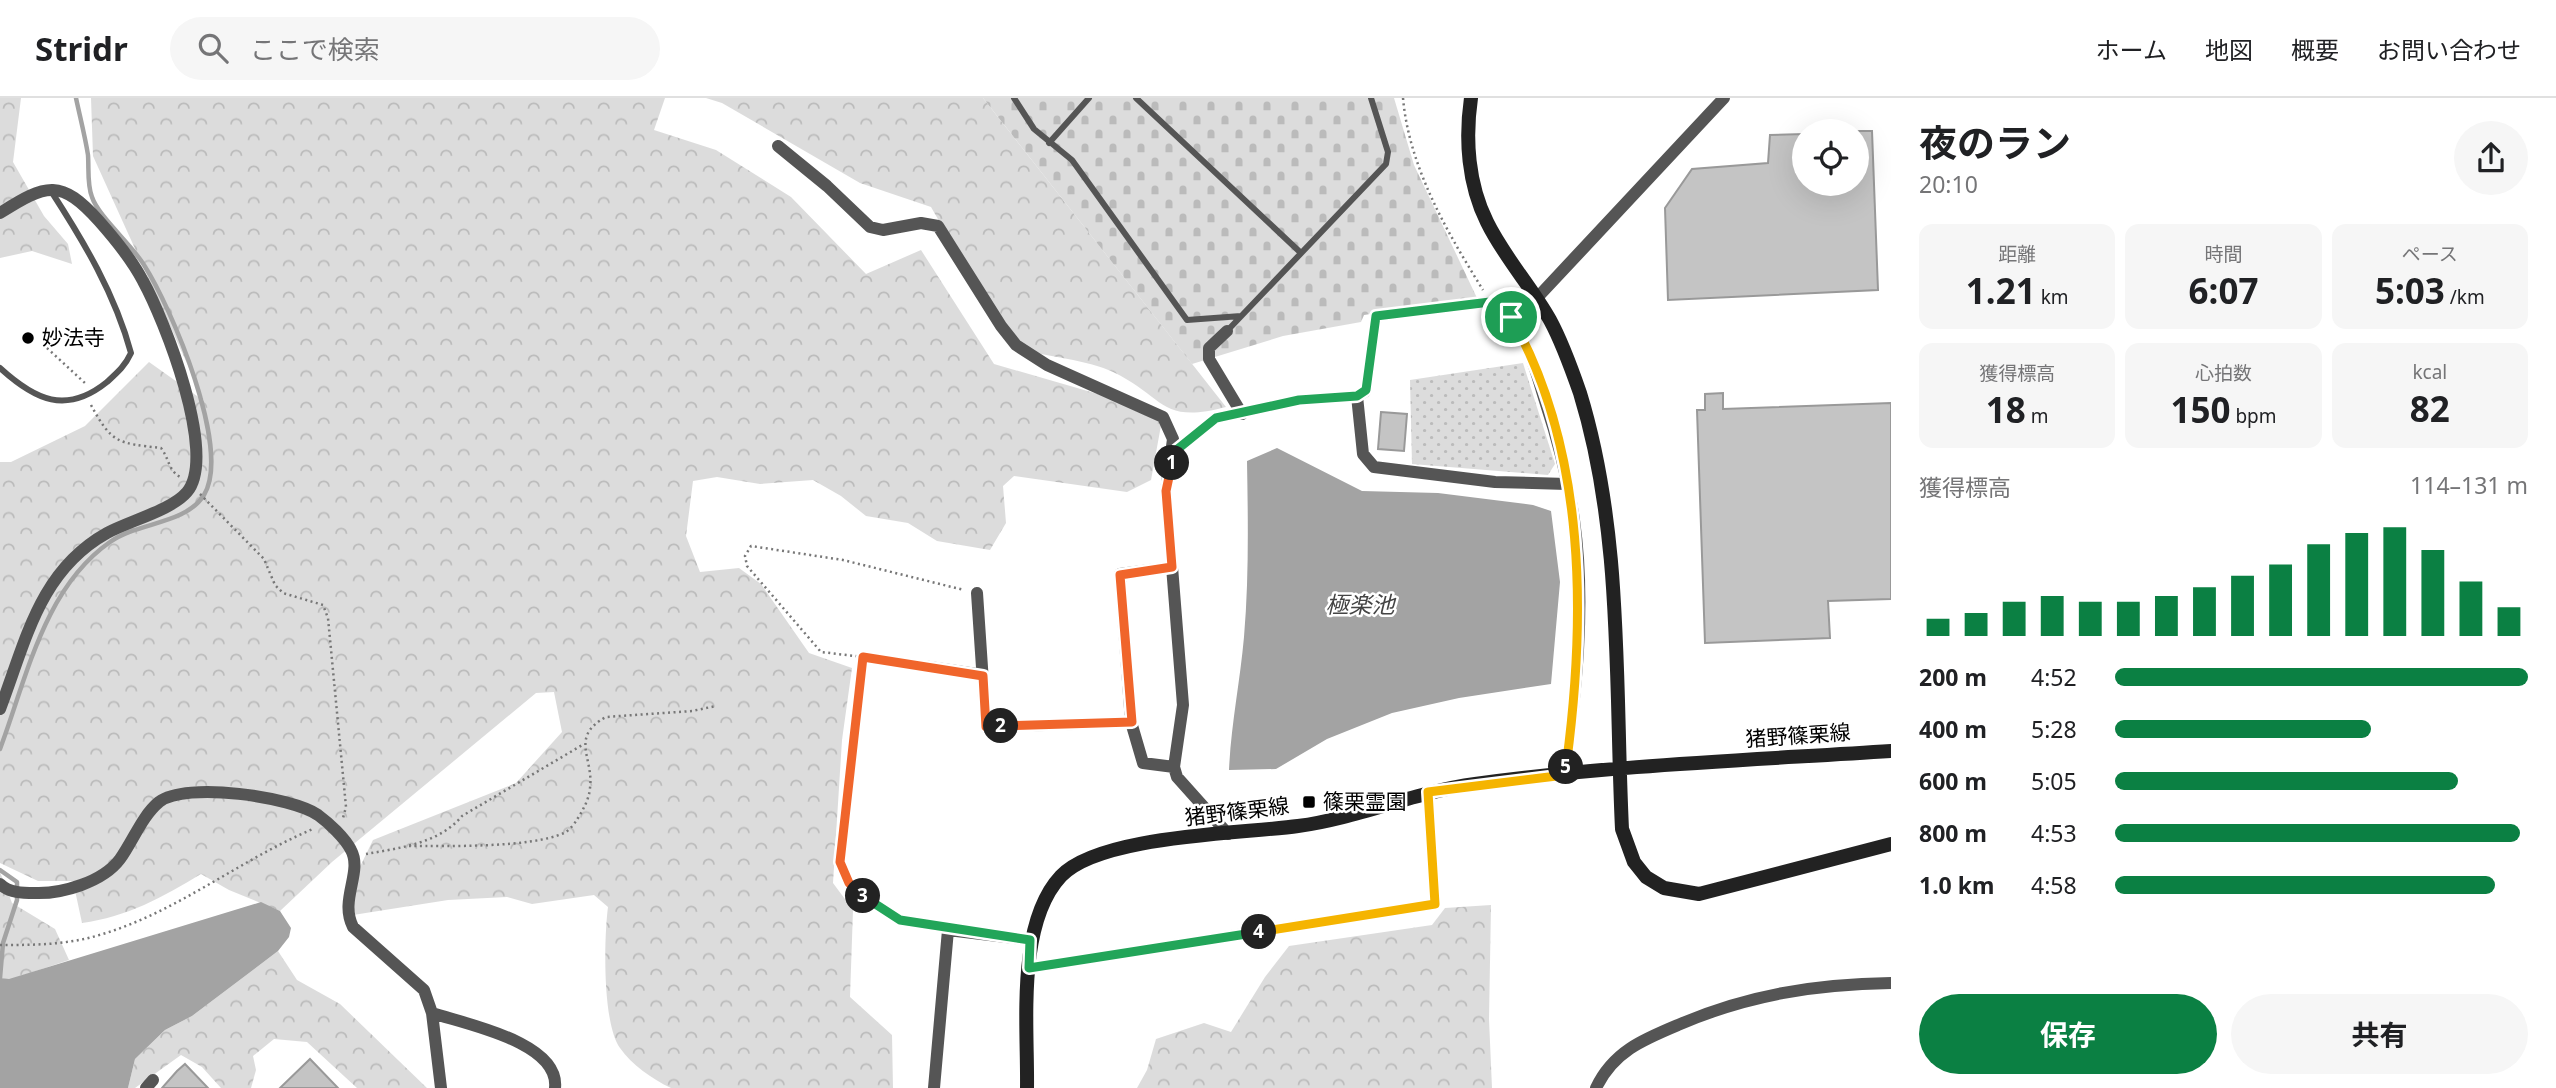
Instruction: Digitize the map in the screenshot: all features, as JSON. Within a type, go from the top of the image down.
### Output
[{"type":"main road","points":[[1471,98],[1468,122],[1470,166],[1486,221],[1550,321],[1580,393],[1601,484],[1614,606],[1622,829],[1634,862],[1646,877],[1680,893],[1720,891],[1891,844]]},
{"type":"main road","name":"猪野篠栗線","points":[[1027,1088],[1030,940],[1045,899],[1061,876],[1085,858],[1123,847],[1301,826],[1428,792],[1619,769],[1891,751]]},
{"type":"street","points":[[1535,299],[1724,98]]},
{"type":"street","points":[[778,146],[827,186],[870,227],[883,230],[921,223],[937,226],[1001,327],[1016,345],[1059,371],[1163,417],[1173,439],[1174,452],[1166,491],[1183,705],[1174,767],[1177,777],[1228,834]]},
{"type":"street","points":[[0,213],[24,197],[50,190],[75,195],[111,234],[143,279],[164,326],[192,414],[197,453],[192,483],[186,494],[167,507],[132,519],[89,543],[46,589],[0,709]]},
{"type":"street","points":[[1174,452],[1216,418],[1299,400],[1357,396],[1366,390],[1376,316],[1490,302],[1511,317],[1528,348],[1561,451],[1574,521],[1578,586],[1575,698],[1565,775]]},
{"type":"street","points":[[1227,331],[1209,348],[1209,359],[1242,414]]},
{"type":"street","points":[[1357,396],[1363,454],[1374,467],[1495,482],[1567,484]]},
{"type":"street","points":[[1172,567],[1120,575],[1132,722],[1143,762],[1174,767]]},
{"type":"street","points":[[977,593],[986,727],[1132,722]]},
{"type":"street","points":[[923,666],[983,676]]},
{"type":"street","points":[[0,884],[19,893],[52,894],[99,876],[119,861],[158,803],[189,791],[255,798],[297,806],[317,814],[352,850],[347,916],[368,943],[424,990],[432,1013],[441,1088]]},
{"type":"street","points":[[1029,968],[1435,904],[1428,792]]},
{"type":"street","points":[[934,1088],[948,930],[1030,940]]},
{"type":"street","points":[[1596,1088],[1604,1070],[1636,1042],[1719,1007],[1780,991],[1846,984],[1891,983]]},
{"type":"street","points":[[432,1013],[516,1040],[544,1057],[556,1079],[555,1088]]},
{"type":"lane","points":[[1014,98],[1034,129],[1072,160],[1187,320],[1241,316]]},
{"type":"lane","points":[[1049,142],[1089,98]]},
{"type":"lane","points":[[1136,98],[1301,253]]},
{"type":"lane","points":[[1227,331],[1386,164],[1388,152],[1371,98]]},
{"type":"lane","points":[[0,368],[35,395],[57,402],[77,400],[94,391],[124,368],[131,353],[122,320],[103,280],[50,190]]},
{"type":"path","points":[[1403,98],[1416,157],[1436,208],[1490,302]]},
{"type":"path","points":[[47,348],[94,391]]},
{"type":"path","points":[[0,945],[53,945],[97,936],[195,894],[311,830],[344,817],[346,807],[328,618],[323,605],[283,593],[275,585],[264,559],[208,506],[192,483],[170,470],[167,454],[161,448],[120,443],[110,437],[86,395]]},
{"type":"path","points":[[923,666],[821,652],[747,566],[745,556],[751,546],[843,560],[977,593]]},
{"type":"path","points":[[863,657],[840,862],[849,883],[883,910],[900,920],[948,930]]},
{"type":"path","points":[[353,857],[409,846],[499,844],[550,838],[567,832],[586,804],[591,786],[584,744],[588,732],[606,717],[692,711],[716,706]]},
{"type":"path","points":[[409,846],[452,829],[463,816],[584,744]]},
{"type":"green space","points":[[0,98],[21,98],[13,162],[44,216],[68,244],[72,264],[32,251],[0,258]]},
{"type":"green space","points":[[91,98],[665,98],[654,130],[716,150],[791,197],[866,274],[921,250],[994,364],[1153,410],[1162,420],[1151,480],[1127,492],[1014,476],[1003,486],[1006,523],[990,550],[937,541],[908,523],[866,516],[841,496],[813,480],[760,484],[717,477],[693,481],[686,536],[700,572],[739,568],[761,584],[809,653],[852,668],[842,740],[833,883],[853,910],[850,997],[892,1035],[893,1088],[671,1088],[650,1076],[625,1054],[614,1036],[606,979],[608,907],[594,895],[532,904],[507,897],[448,900],[353,915],[355,877],[373,840],[516,783],[562,732],[554,692],[536,693],[332,862],[280,911],[229,890],[201,874],[144,905],[114,916],[82,923],[73,881],[38,881],[0,863],[0,462],[11,462],[85,426],[149,362],[204,401],[93,156]]},
{"type":"green space","points":[[706,98],[983,98],[1226,407],[1204,412],[1175,410],[1130,381],[1103,368],[1012,348],[931,207],[860,183],[722,103]]},
{"type":"green space","points":[[983,98],[1394,98],[1414,165],[1477,298],[1364,315],[1361,322],[1283,336],[1192,364]]},
{"type":"green space","points":[[1523,363],[1555,464],[1548,475],[1412,464],[1410,380]]},
{"type":"green space","points":[[0,872],[12,903],[55,929],[69,960],[9,980],[0,978]]},
{"type":"green space","points":[[1491,905],[1489,1019],[1492,1088],[1137,1088],[1147,1070],[1156,1039],[1204,1023],[1231,1032],[1265,977],[1289,946],[1432,925],[1445,908]]},
{"type":"green space","points":[[278,951],[297,980],[340,1004],[427,1088],[357,1088],[307,1042],[274,1039],[253,1056],[256,1070],[251,1088],[221,1088],[202,1067],[181,1055],[135,1088],[128,1088],[135,1059],[165,1030],[192,1016]]},
{"type":"water","name":"極楽池","points":[[1277,448],[1362,491],[1438,493],[1533,505],[1551,511],[1560,582],[1551,684],[1459,698],[1392,713],[1327,739],[1276,769],[1229,770],[1246,615],[1247,461]]},
{"type":"water","points":[[261,902],[280,911],[291,928],[289,937],[278,951],[192,1016],[165,1030],[135,1059],[128,1088],[0,1088],[0,978],[9,979]]},
{"type":"building","points":[[1869,131],[1872,131],[1878,290],[1668,300],[1665,208],[1692,169],[1768,163],[1770,135],[1792,134],[1792,196],[1869,196]]},
{"type":"building","points":[[1723,393],[1723,409],[1891,403],[1891,599],[1828,601],[1830,638],[1705,643],[1697,410],[1705,410],[1705,394]]},
{"type":"building","points":[[1381,412],[1407,414],[1404,451],[1378,449]]},
{"type":"building","points":[[310,1059],[338,1088],[280,1088]]},
{"type":"building","points":[[185,1064],[208,1088],[162,1088],[177,1071]]},
{"type":"waterway","points":[[0,749],[40,636],[69,584],[87,561],[121,535],[173,518],[196,505],[204,495],[211,474],[210,446],[195,378],[169,312],[144,265],[95,205],[90,192],[88,155],[76,98]]},
{"type":"waterway","points":[[0,870],[17,882],[17,900],[3,943],[0,978]]},
{"type":"place","name":"妙法寺","points":[[28,338]]},
{"type":"place","name":"篠栗霊園","points":[[1309,802]]},
{"type":"route","points":[[1490,302],[1511,317],[1528,348],[1561,451],[1574,521],[1578,586],[1575,698],[1565,775],[1474,784],[1428,792],[1435,904],[1029,968],[1030,940],[948,930],[900,920],[866,898],[849,883],[840,862],[863,657],[983,676],[986,727],[1132,722],[1120,575],[1172,567],[1166,491],[1174,452],[1216,418],[1299,400],[1357,396],[1366,390],[1376,316],[1455,304],[1490,302]]}]
